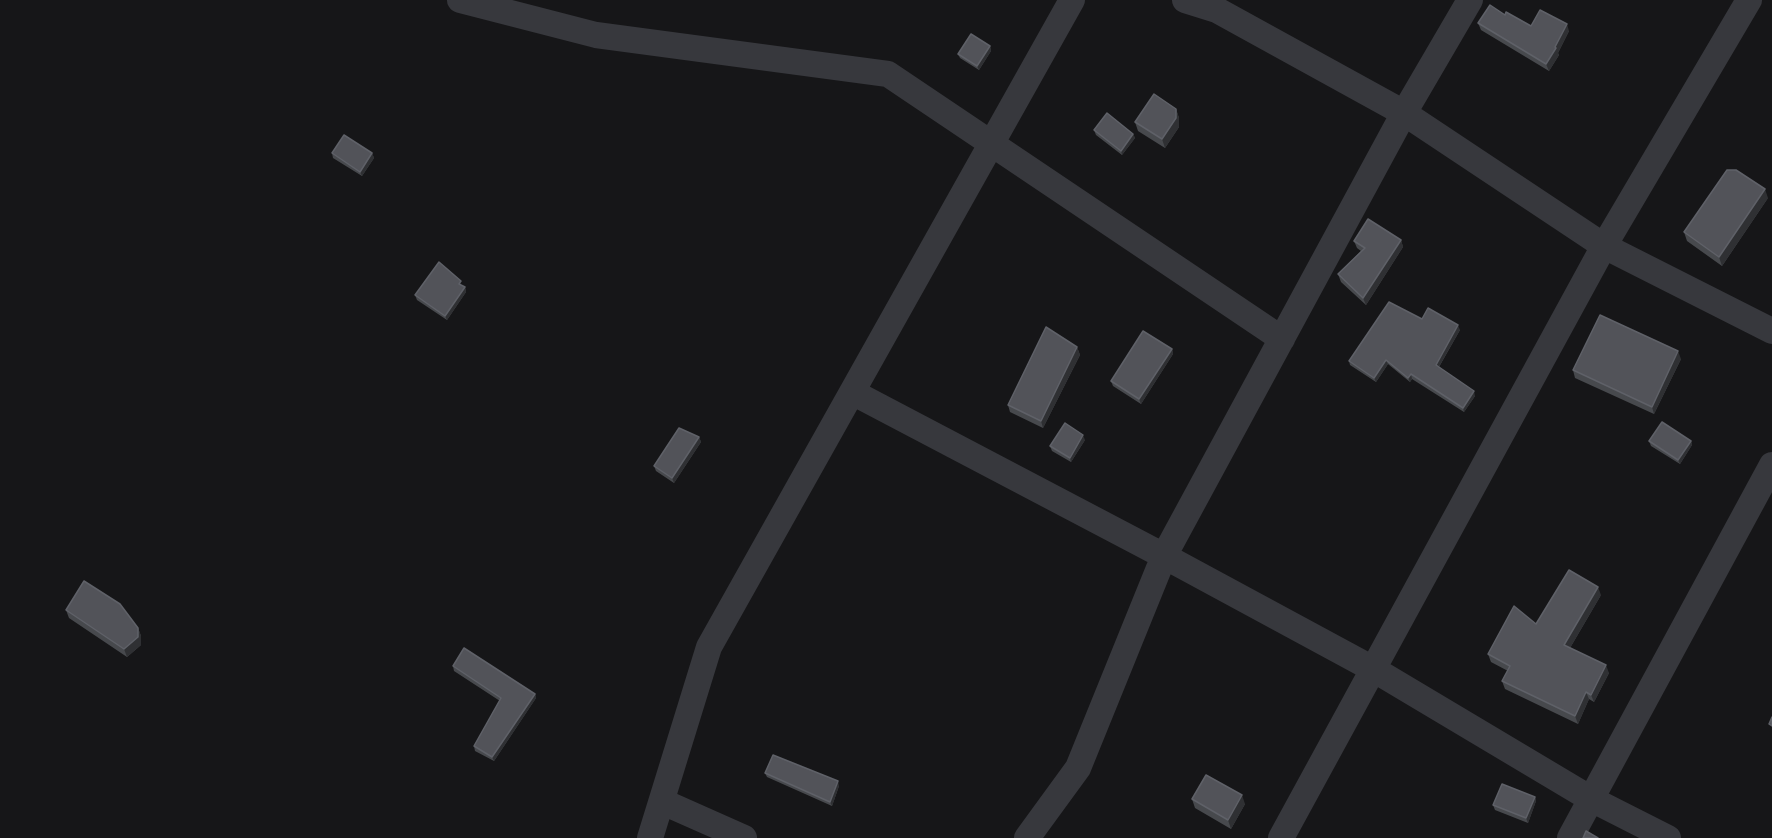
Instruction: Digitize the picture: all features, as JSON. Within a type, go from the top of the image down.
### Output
[{"type":"street","points":[[460,0],[596,35],[888,74],[1282,339]]},
{"type":"street","points":[[650,838],[663,802],[679,738],[709,647],[1072,0]]},
{"type":"street","points":[[1185,0],[1217,10],[1404,113],[1604,246],[1772,331]]},
{"type":"street","points":[[1027,838],[1078,768],[1164,556],[1404,113],[1470,0]]},
{"type":"street","points":[[1281,838],[1604,246],[1749,0]]},
{"type":"street","points":[[852,392],[1373,669],[1591,799],[1668,838]]},
{"type":"street","points":[[1570,838],[1772,465]]},
{"type":"street","points":[[663,802],[744,838]]},
{"type":"building","points":[[1490,5],[1505,15],[1506,12],[1531,26],[1540,10],[1567,24],[1546,64],[1478,23]]},
{"type":"building","points":[[971,34],[990,46],[977,66],[958,54]]},
{"type":"building","points":[[1154,94],[1176,109],[1176,118],[1162,139],[1135,122]]},
{"type":"building","points":[[1107,113],[1133,134],[1121,151],[1094,130]]},
{"type":"building","points":[[344,135],[372,153],[360,172],[332,153]]},
{"type":"building","points":[[1727,170],[1736,170],[1765,189],[1719,257],[1684,232]]},
{"type":"building","points":[[1368,219],[1401,240],[1363,298],[1338,274],[1365,248],[1354,241]]},
{"type":"building","points":[[439,262],[461,281],[459,284],[465,287],[445,316],[415,295]]},
{"type":"building","points":[[1389,302],[1422,319],[1428,308],[1458,325],[1436,365],[1474,391],[1463,408],[1411,374],[1408,378],[1386,360],[1374,378],[1349,361]]},
{"type":"building","points":[[1600,315],[1678,351],[1652,407],[1573,370]]},
{"type":"building","points":[[1046,327],[1077,347],[1041,421],[1008,405]]},
{"type":"building","points":[[1143,331],[1172,349],[1139,399],[1111,381]]},
{"type":"building","points":[[1662,422],[1691,441],[1678,460],[1649,441]]},
{"type":"building","points":[[1065,423],[1083,435],[1070,458],[1050,446]]},
{"type":"building","points":[[679,428],[699,437],[672,478],[654,466]]},
{"type":"building","points":[[1569,570],[1598,587],[1564,645],[1606,665],[1591,695],[1586,692],[1575,716],[1502,681],[1510,666],[1488,654],[1514,606],[1536,624]]},
{"type":"building","points":[[84,581],[120,604],[138,628],[138,637],[124,649],[66,610]]},
{"type":"building","points":[[464,648],[535,694],[492,757],[474,746],[501,698],[453,666]]},
{"type":"building","points":[[773,755],[838,781],[830,802],[765,773]]},
{"type":"building","points":[[1206,775],[1242,795],[1228,820],[1192,799]]},
{"type":"building","points":[[1502,784],[1535,797],[1526,818],[1493,805]]},
{"type":"building","points":[[1586,831],[1598,838],[1583,838]]}]
